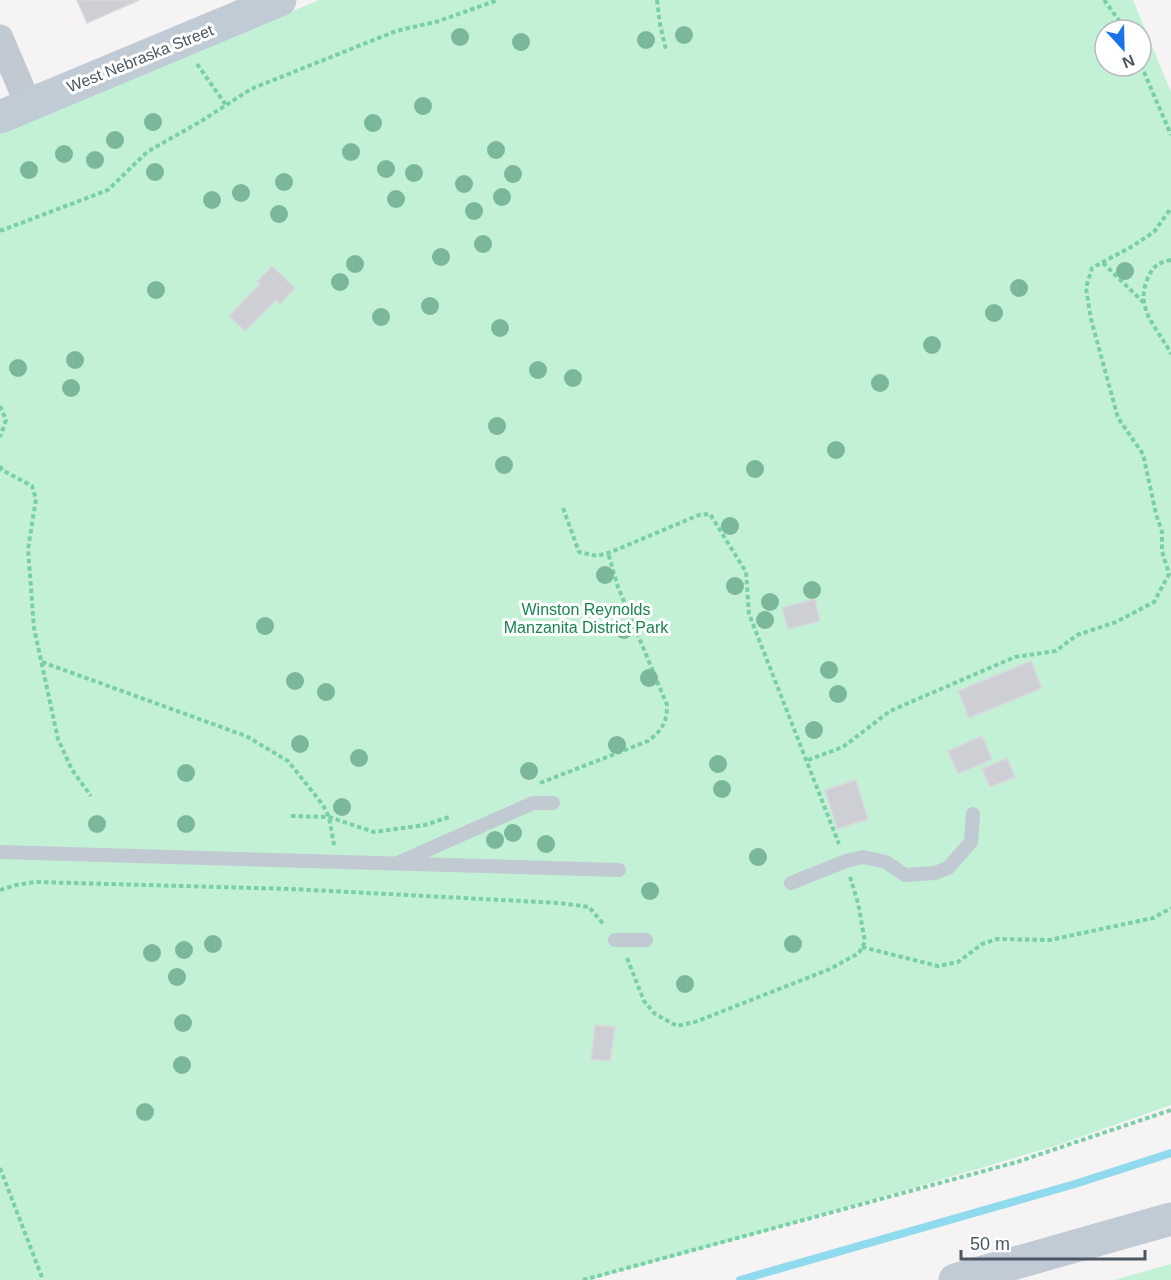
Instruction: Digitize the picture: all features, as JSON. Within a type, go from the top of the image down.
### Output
[{"type":"street","name":"West Nebraska Street","points":[[14,111],[280,0]]},
{"type":"street","points":[[0,38],[14,111]]},
{"type":"street","points":[[955,1280],[1171,1219]]},
{"type":"lane","points":[[395,864],[533,803],[553,803]]},
{"type":"lane","points":[[791,883],[846,861],[863,857],[886,862],[905,875],[935,873],[948,868],[971,842],[973,814]]},
{"type":"lane","points":[[0,852],[619,870]]},
{"type":"lane","points":[[615,940],[646,940]]},
{"type":"path","points":[[0,231],[108,190],[147,152],[251,89],[396,31],[439,21],[498,0]]},
{"type":"path","points":[[657,0],[666,50]]},
{"type":"path","points":[[1104,0],[1117,18]]},
{"type":"path","points":[[181,41],[226,105]]},
{"type":"path","points":[[1147,78],[1171,135]]},
{"type":"path","points":[[808,760],[843,747],[890,711],[1015,657],[1056,651],[1077,635],[1116,622],[1141,607],[1155,602],[1169,574],[1162,551],[1162,532],[1143,454],[1118,418],[1090,319],[1086,288],[1092,268],[1154,232],[1171,208]]},
{"type":"path","points":[[1171,260],[1163,261],[1152,268],[1142,292],[1148,319],[1165,341],[1171,354]]},
{"type":"path","points":[[1103,263],[1145,304]]},
{"type":"path","points":[[0,406],[6,420],[0,437]]},
{"type":"path","points":[[0,466],[2,470],[32,486],[36,499],[28,549],[34,628],[58,739],[72,770],[92,796]]},
{"type":"path","points":[[0,890],[35,882],[332,891],[581,905],[589,907],[596,914],[615,940],[629,962],[644,1001],[654,1014],[677,1026],[704,1018],[830,969],[859,953],[865,942],[858,903],[846,861],[808,760],[748,614],[746,572],[710,514],[699,515],[597,556],[579,552],[563,508]]},
{"type":"path","points":[[537,784],[648,741],[660,731],[667,719],[667,705],[618,587],[608,553]]},
{"type":"path","points":[[42,662],[246,736],[288,760],[323,805],[329,817],[334,842],[332,891]]},
{"type":"path","points":[[291,816],[329,817],[374,832],[425,825],[454,816]]},
{"type":"path","points":[[862,948],[938,966],[958,962],[982,944],[998,939],[1050,940],[1153,918],[1171,908]]},
{"type":"path","points":[[583,1280],[1017,1162],[1171,1110]]},
{"type":"path","points":[[0,1168],[43,1280]]},
{"type":"green space","name":"Winston Reynolds Manzanita District Park","points":[[319,0],[1133,0],[1140,18],[1093,18],[1093,78],[1153,78],[1153,48],[1171,92],[1171,1105],[1055,1146],[770,1230],[589,1280],[0,1280],[0,132]]},
{"type":"green space","points":[[1171,1264],[1171,1280],[1114,1280]]},
{"type":"building","points":[[77,0],[139,0],[87,23]]},
{"type":"building","points":[[272,266],[295,288],[280,304],[276,300],[245,331],[229,316],[260,284],[257,282]]},
{"type":"building","points":[[815,599],[820,621],[788,629],[782,608]]},
{"type":"building","points":[[1031,661],[1042,688],[969,718],[958,691]]},
{"type":"building","points":[[982,736],[992,759],[958,774],[948,751]]},
{"type":"building","points":[[1007,758],[1015,777],[990,787],[982,769]]},
{"type":"building","points":[[856,780],[868,819],[837,829],[825,790]]},
{"type":"building","points":[[595,1025],[615,1027],[610,1061],[591,1059]]},
{"type":"waterway","points":[[740,1280],[1075,1184],[1171,1153]]}]
